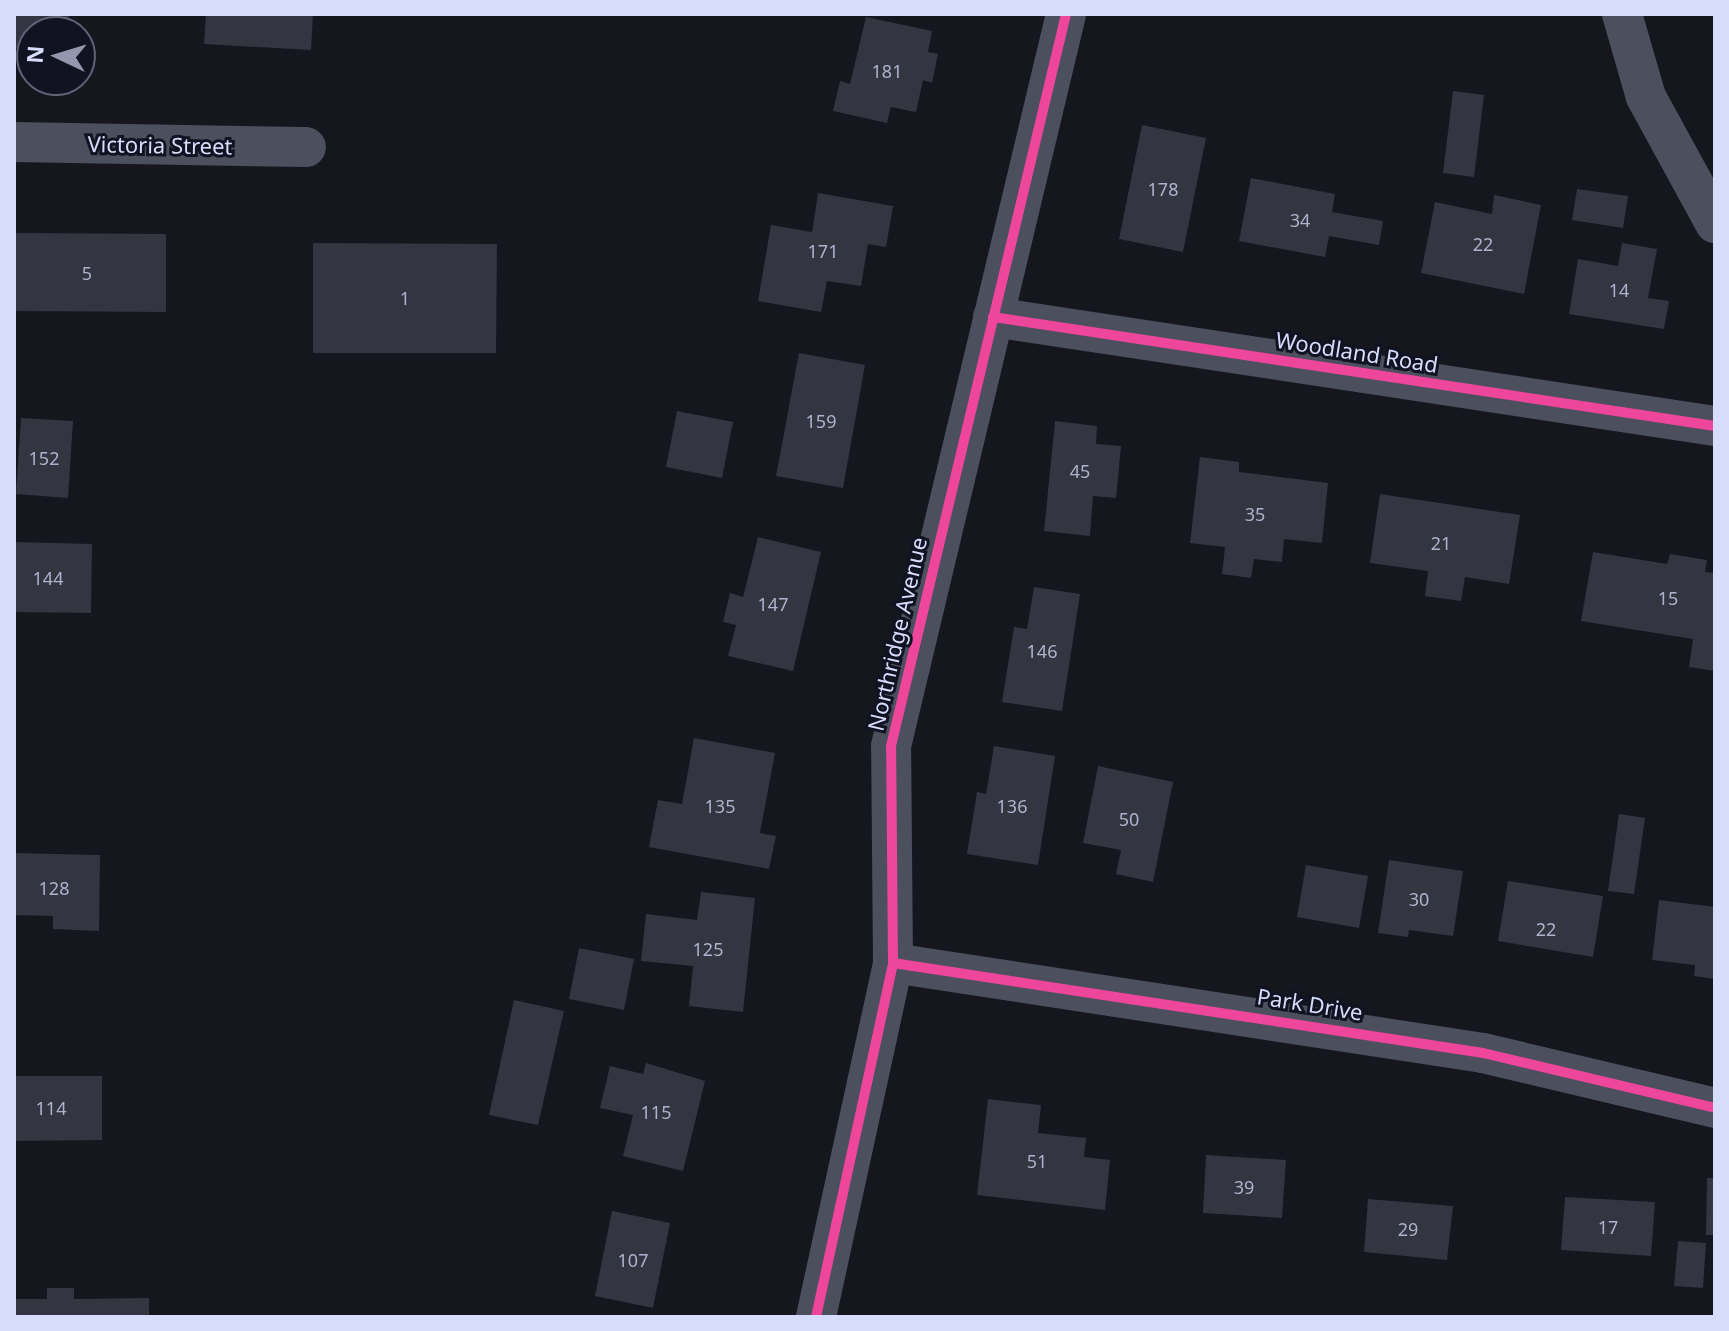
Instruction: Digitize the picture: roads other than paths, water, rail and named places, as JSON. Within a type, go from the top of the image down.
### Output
[{"type":"street","name":"Northridge Avenue","points":[[816,1317],[893,963],[891,746],[1066,14]]},
{"type":"street","points":[[1622,14],[1646,97],[1715,223]]},
{"type":"street","name":"Victoria Street","points":[[14,142],[306,147]]},
{"type":"street","name":"Woodland Road","points":[[993,317],[1715,426]]},
{"type":"street","name":"Park Drive","points":[[893,963],[1483,1053],[1715,1108]]}]
